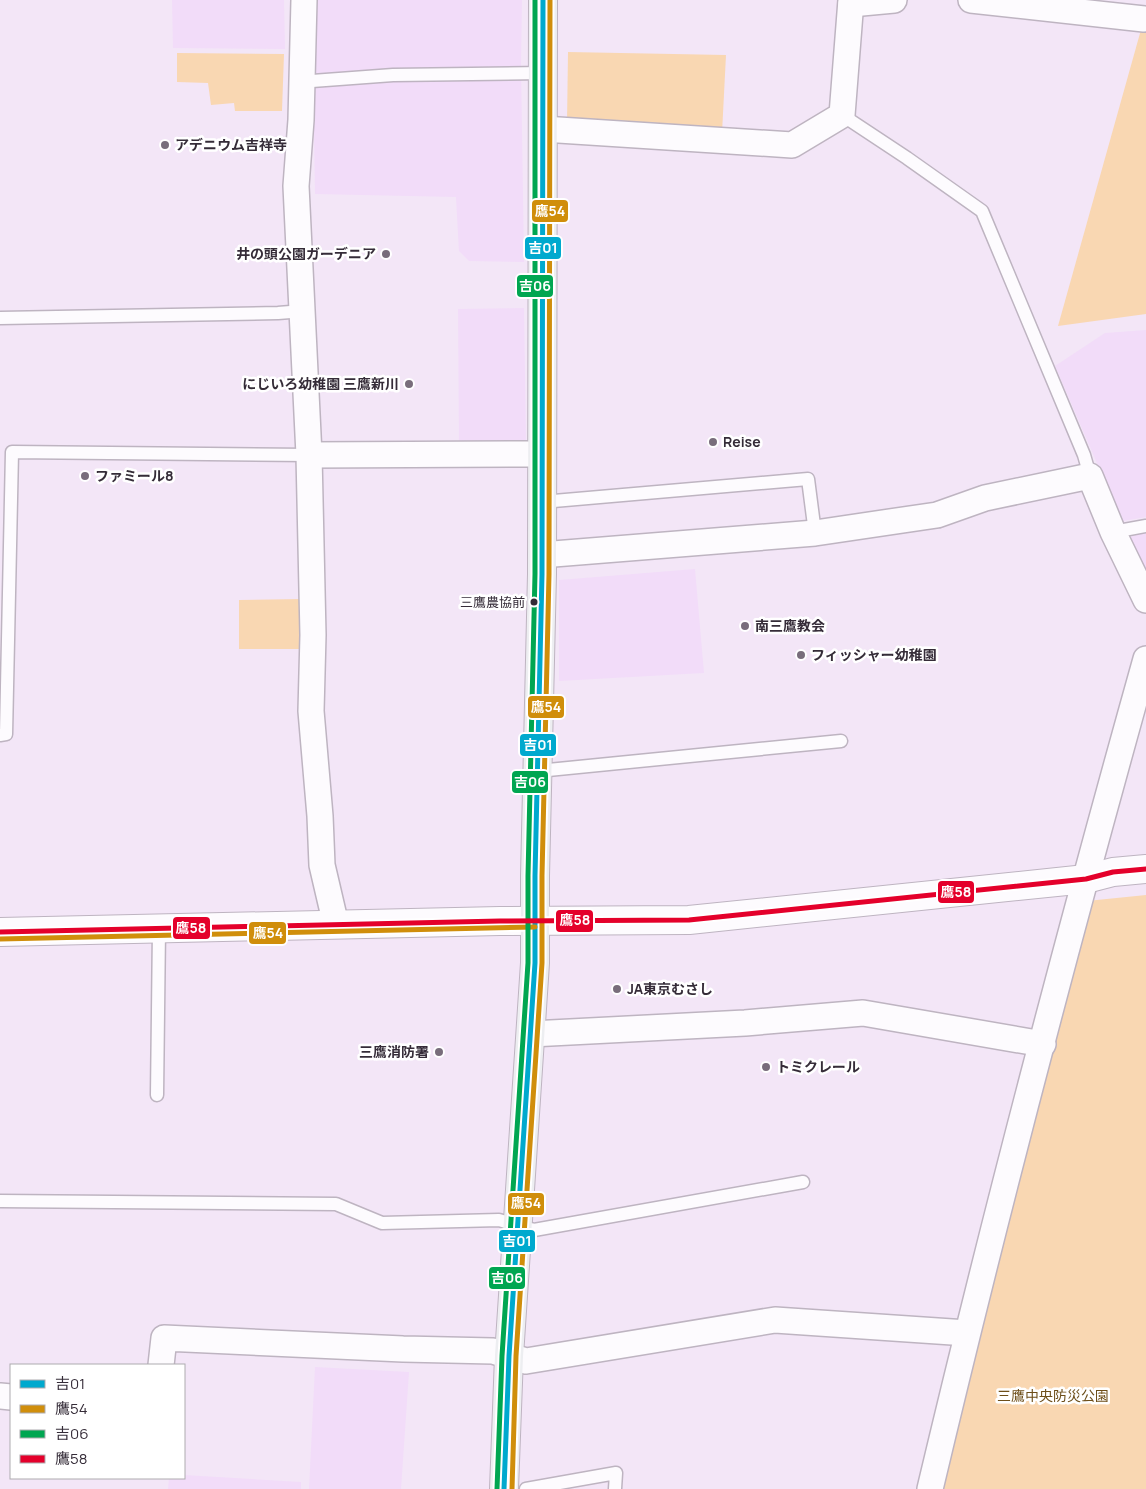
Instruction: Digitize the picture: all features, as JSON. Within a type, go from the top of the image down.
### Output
[{"type":"main road","points":[[504,1489],[509,1356],[535,963],[542,555],[543,0]]},
{"type":"street","points":[[304,0],[301,120],[296,186],[309,455],[313,635],[312,711],[322,865],[336,925]]},
{"type":"street","points":[[544,129],[792,145],[842,115],[851,2],[894,0]]},
{"type":"street","points":[[971,0],[1098,7],[1144,20]]},
{"type":"street","points":[[309,455],[528,454]]},
{"type":"street","points":[[542,555],[815,533],[937,515],[985,498],[1090,476],[1113,532],[1146,600]]},
{"type":"street","points":[[930,1489],[967,1333],[1086,879],[1146,659]]},
{"type":"street","points":[[0,932],[535,920],[689,920],[1086,879],[1113,872],[1146,869]]},
{"type":"street","points":[[530,1034],[745,1023],[863,1013],[1043,1044]]},
{"type":"street","points":[[162,1364],[164,1338],[403,1350],[493,1351],[526,1361],[775,1320],[967,1333]]},
{"type":"lane","points":[[312,81],[393,75],[543,72]]},
{"type":"lane","points":[[842,115],[908,158],[982,211],[1081,446],[1090,476]]},
{"type":"lane","points":[[0,318],[303,311]]},
{"type":"lane","points":[[0,735],[6,734],[12,452],[309,455]]},
{"type":"lane","points":[[542,502],[808,479],[815,533]]},
{"type":"lane","points":[[1113,532],[1146,526]]},
{"type":"lane","points":[[538,771],[842,741]]},
{"type":"lane","points":[[157,1095],[159,928]]},
{"type":"lane","points":[[0,1201],[336,1204],[382,1223],[499,1220],[534,1230],[803,1182]]},
{"type":"lane","points":[[526,1489],[616,1473],[615,1489]]},
{"type":"shaded area","points":[[172,0],[284,0],[285,49],[173,48]]},
{"type":"shaded area","points":[[312,0],[522,0],[524,262],[469,261],[459,251],[456,197],[315,194]]},
{"type":"shaded area","points":[[524,308],[526,443],[459,445],[458,309]]},
{"type":"shaded area","points":[[1146,330],[1146,517],[1122,521],[1055,366],[1105,333]]},
{"type":"shaded area","points":[[1146,533],[1146,570],[1130,538]]},
{"type":"shaded area","points":[[695,569],[704,673],[559,681],[559,580]]},
{"type":"shaded area","points":[[315,1367],[409,1372],[401,1489],[309,1489]]},
{"type":"shaded area","points":[[185,1475],[301,1482],[301,1489],[168,1489],[169,1479],[185,1479]]},
{"type":"green space","points":[[1146,13],[1146,314],[1058,326],[1144,19]]},
{"type":"green space","points":[[568,52],[726,55],[722,133],[567,123]]},
{"type":"green space","points":[[177,53],[284,54],[282,111],[235,111],[234,103],[211,105],[208,83],[177,82]]},
{"type":"green space","points":[[303,599],[305,649],[239,649],[239,600]]},
{"type":"green space","name":"三鷹中央防災公園","points":[[1146,895],[1146,1489],[935,1489],[1087,901]]},
{"type":"transit line","name":"吉06","points":[[497,1489],[502,1356],[528,963],[528,876],[535,574],[535,0]]},
{"type":"transit line","name":"吉01","points":[[504,1489],[509,1356],[535,963],[535,876],[542,574],[543,0]]},
{"type":"transit line","name":"鷹54","points":[[512,1489],[516,1356],[542,963],[542,876],[549,574],[550,0]]},
{"type":"transit line","name":"鷹58","points":[[0,932],[500,921],[689,920],[1086,879],[1113,872],[1146,869]]},
{"type":"transit line","name":"鷹54","points":[[0,939],[535,927]]},
{"type":"place","name":"アデニウム吉祥寺","points":[[165,145]]},
{"type":"place","name":"井の頭公園ガーデニア","points":[[386,254]]},
{"type":"place","name":"にじいろ幼稚園 三鷹新川","points":[[409,384]]},
{"type":"place","name":"Reise","points":[[713,442]]},
{"type":"place","name":"ファミール8","points":[[85,476]]},
{"type":"place","name":"三鷹農協前","points":[[534,602]]},
{"type":"place","name":"南三鷹教会","points":[[745,626]]},
{"type":"place","name":"フィッシャー幼稚園","points":[[801,655]]},
{"type":"place","name":"JA東京むさし","points":[[617,989]]},
{"type":"place","name":"三鷹消防署","points":[[439,1052]]},
{"type":"place","name":"トミクレール","points":[[766,1067]]}]
